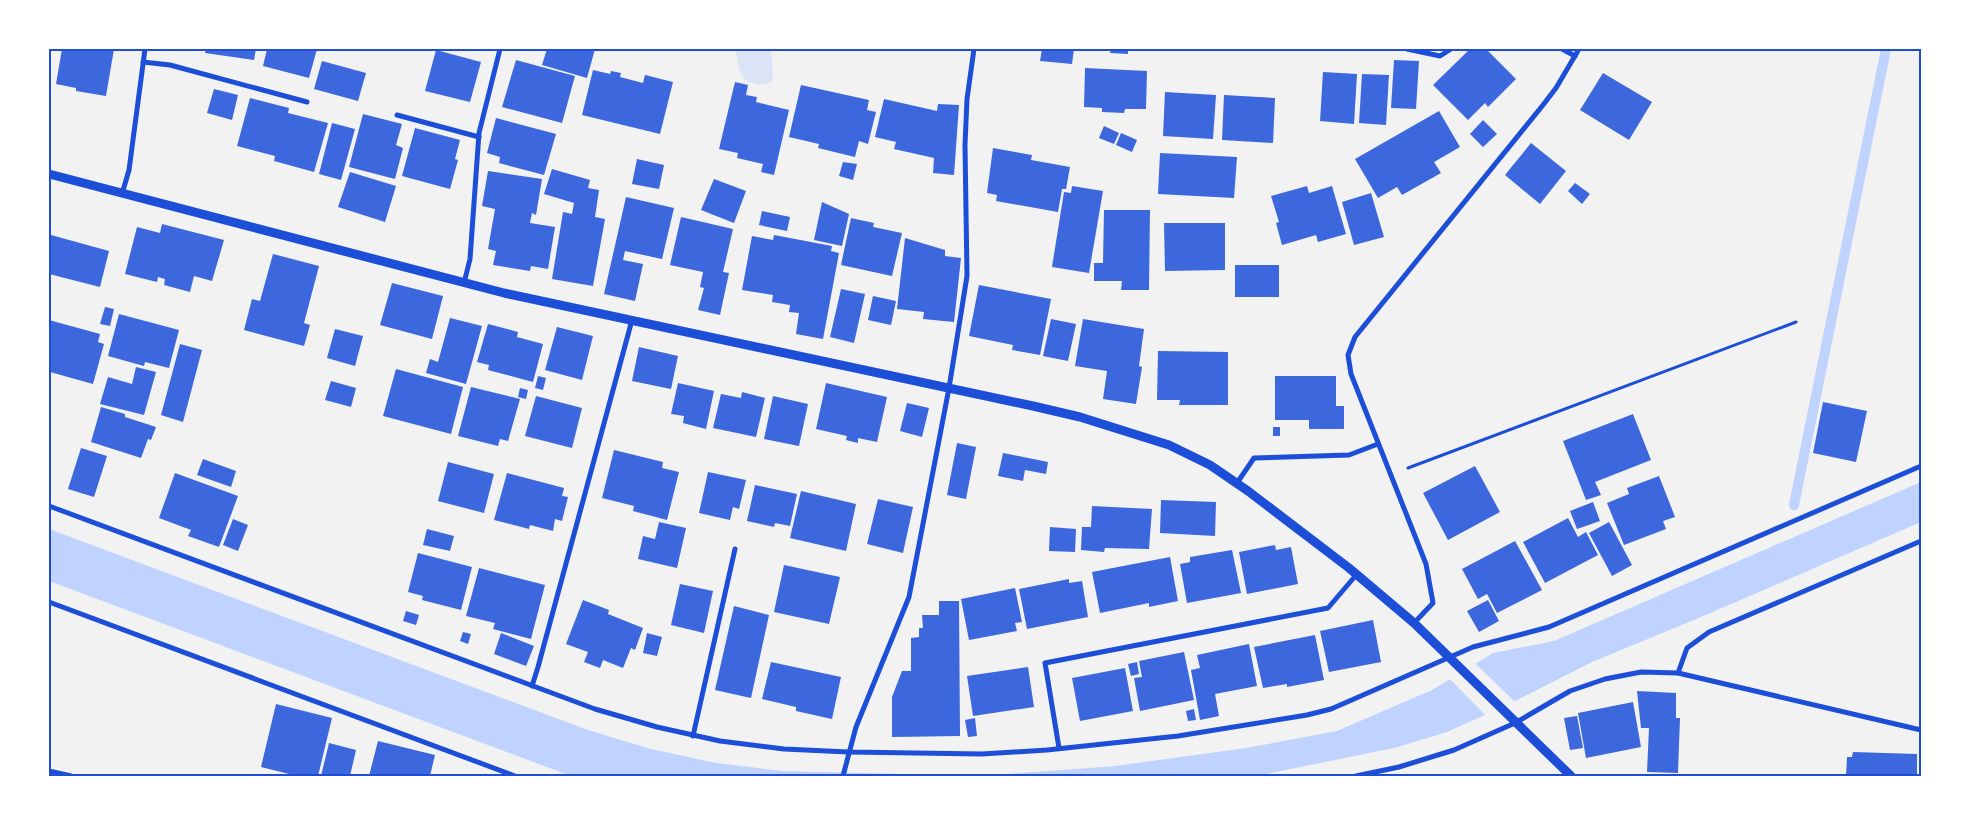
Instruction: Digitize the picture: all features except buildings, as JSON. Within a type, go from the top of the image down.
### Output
[{"type":"street","points":[[122,194],[129,170],[145,49]]},
{"type":"street","points":[[464,283],[470,259],[479,137],[500,49]]},
{"type":"street","points":[[843,776],[856,728],[909,597],[950,388],[967,276],[965,145],[967,99],[974,49]]},
{"type":"street","points":[[1407,49],[1440,56],[1451,49]]},
{"type":"street","points":[[1562,49],[1575,56]]},
{"type":"street","points":[[1414,623],[1433,604],[1426,564],[1351,374],[1348,355],[1355,337],[1543,105],[1579,49]]},
{"type":"street","points":[[143,62],[170,65],[307,102]]},
{"type":"street","points":[[397,115],[479,137]]},
{"type":"street","points":[[49,174],[464,283],[1080,417],[1169,445],[1210,465],[1237,483],[1283,516],[1357,574],[1414,623],[1571,776]]},
{"type":"street","points":[[532,686],[632,320]]},
{"type":"street","points":[[1237,483],[1254,458],[1349,456],[1378,444]]},
{"type":"street","points":[[49,506],[532,686],[595,709],[657,728],[720,741],[784,749],[982,754],[1178,736],[1307,715],[1331,709],[1452,661],[1473,647],[1549,627],[1921,466]]},
{"type":"street","points":[[1678,674],[1687,648],[1710,632],[1921,541]]},
{"type":"street","points":[[693,736],[734,549]]},
{"type":"street","points":[[1059,748],[1046,663],[1328,608],[1357,574]]},
{"type":"street","points":[[49,602],[515,776]]},
{"type":"street","points":[[1356,776],[1399,767],[1454,750],[1515,722],[1570,691],[1605,678],[1641,672],[1678,674],[1921,730]]},
{"type":"street","points":[[49,771],[71,776]]},
{"type":"path","points":[[1391,475],[1796,322]]},
{"type":"shaded area","points":[[735,49],[771,49],[772,81],[761,85],[745,79],[740,71]]},
{"type":"water","points":[[1921,482],[1921,522],[1592,662],[1507,705],[1447,732],[1394,748],[1256,776],[983,776],[1115,766],[1246,748],[1337,731],[1432,690],[1493,653],[1554,641]]},
{"type":"water","points":[[49,529],[588,730],[651,749],[716,763],[782,771],[983,776],[571,776],[49,581]]},
{"type":"pier","points":[[1474,662],[1516,703],[1487,717],[1448,677]]},
{"type":"waterway","points":[[1794,505],[1886,49]]}]
